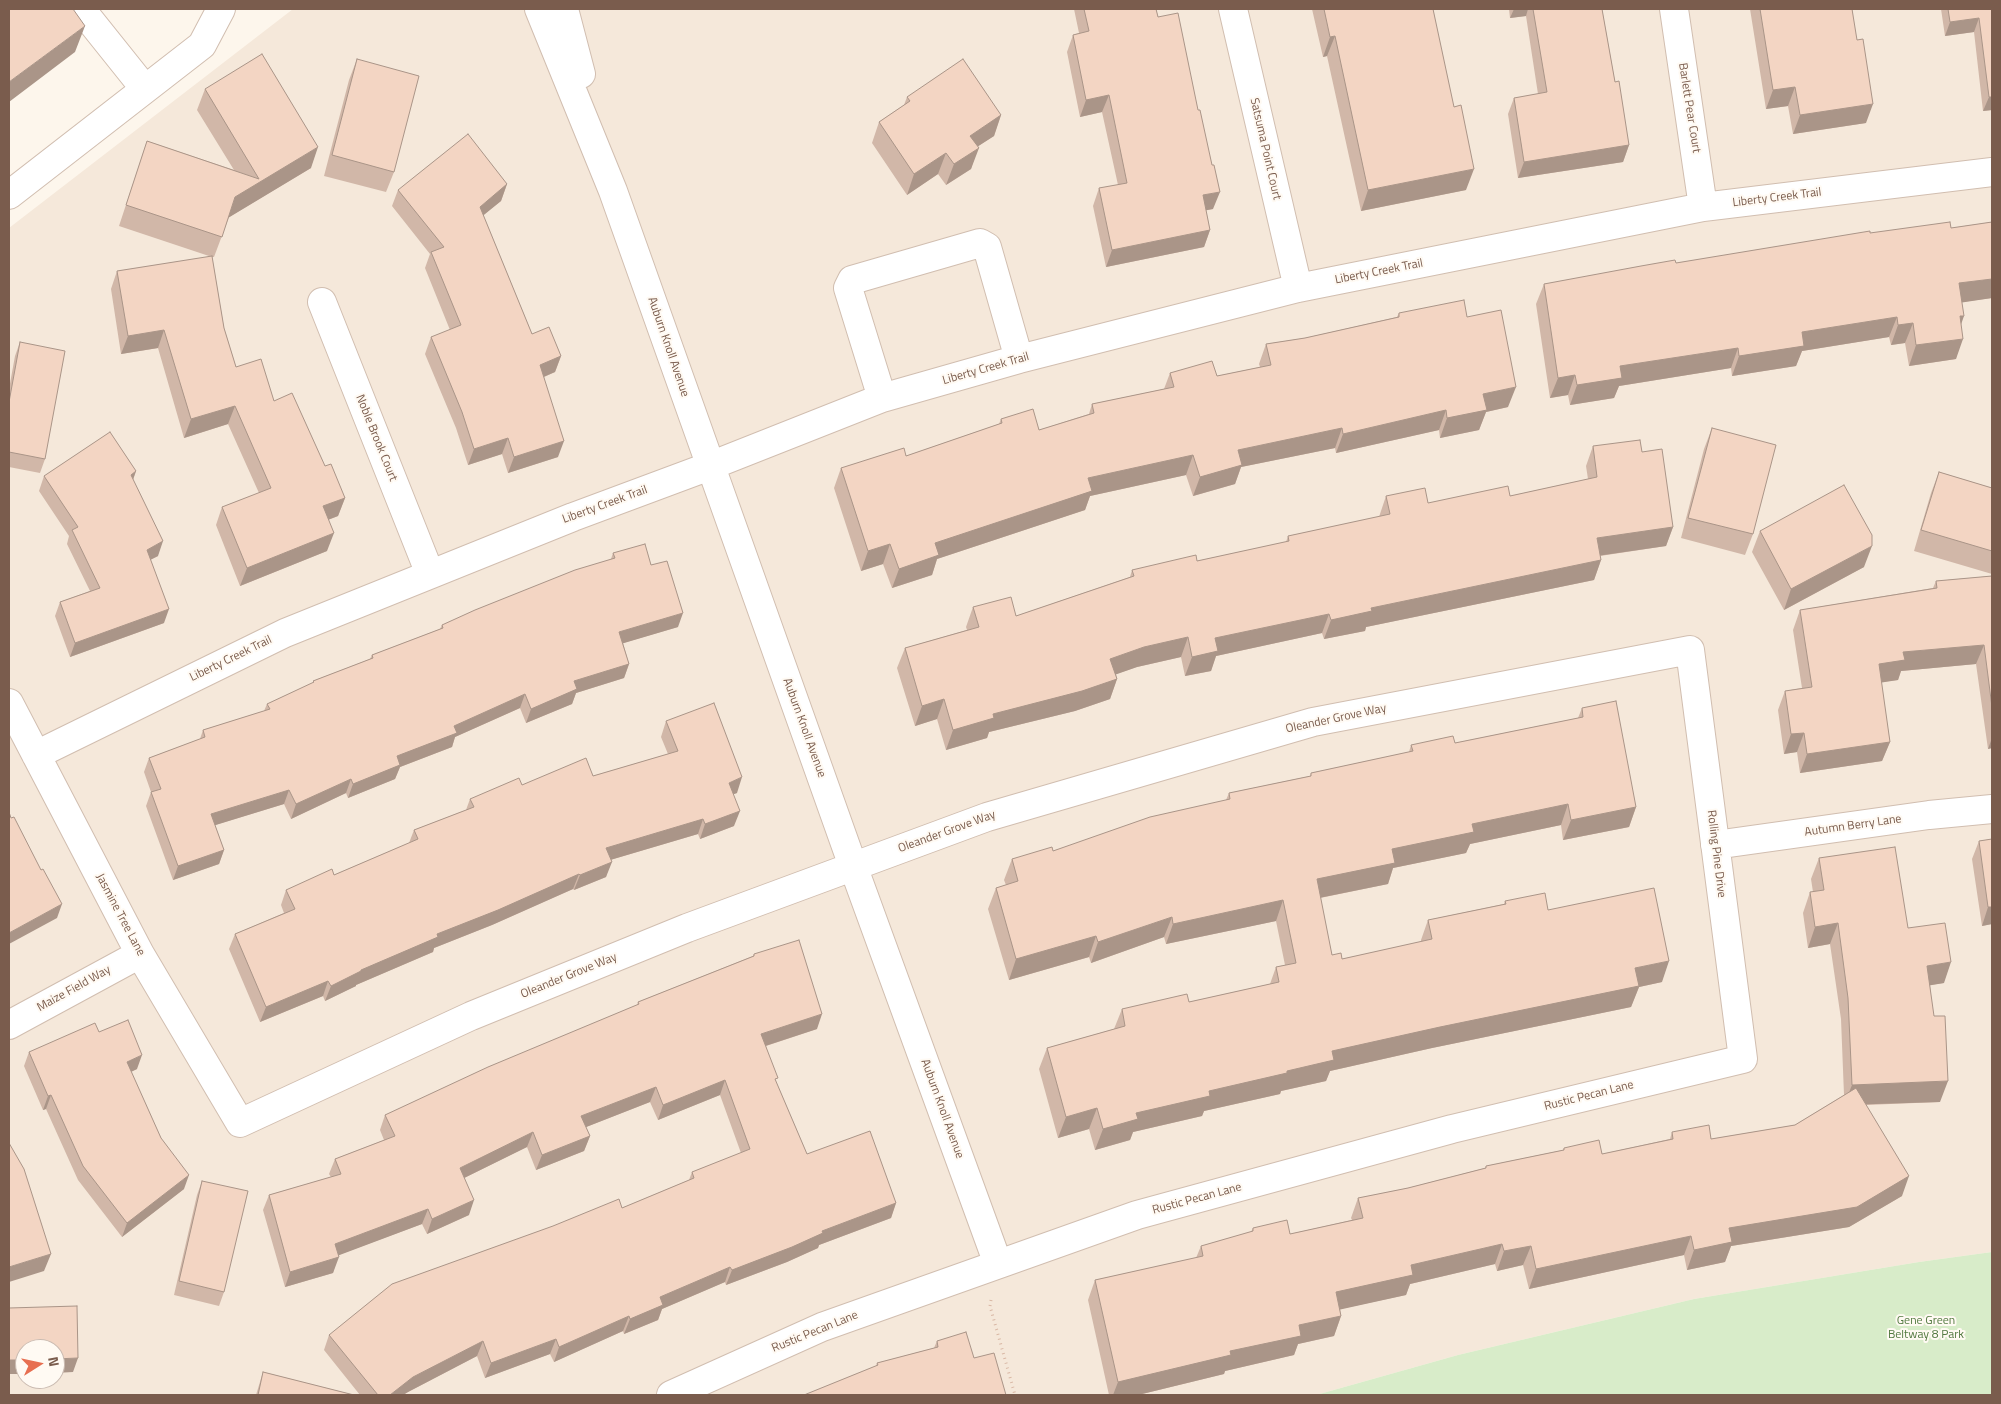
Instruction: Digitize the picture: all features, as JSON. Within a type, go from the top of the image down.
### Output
[{"type":"street","points":[[81,9],[145,89]]},
{"type":"street","points":[[9,195],[202,45],[221,9]]},
{"type":"street","name":"Auburn Knoll Avenue","points":[[539,9],[613,191],[853,866],[998,1264]]},
{"type":"street","name":"Auburn Knoll Avenue","points":[[564,9],[613,191]]},
{"type":"street","name":"Satsuma Point Court","points":[[1233,9],[1298,288]]},
{"type":"street","name":"Barlett Pear Court","points":[[1674,9],[1704,207]]},
{"type":"street","name":"Liberty Creek Trail","points":[[36,754],[285,633],[573,516],[710,466],[882,398],[1019,359],[1298,288],[1704,207],[1992,172]]},
{"type":"street","points":[[882,398],[848,288],[852,280],[980,242],[986,248],[1019,359]]},
{"type":"street","name":"Noble Brook Court","points":[[322,302],[430,574]]},
{"type":"street","name":"Oleander Grove Way","points":[[240,1123],[471,1016],[687,928],[986,818],[1313,722],[1690,650]]},
{"type":"street","name":"Rolling Pine Drive","points":[[1690,650],[1743,1059]]},
{"type":"street","name":"Jasmine Tree Lane","points":[[9,703],[140,954],[240,1123]]},
{"type":"street","name":"Autumn Berry Lane","points":[[1715,845],[1992,809]]},
{"type":"street","name":"Maize Field Way","points":[[9,1025],[140,954]]},
{"type":"street","name":"Rustic Pecan Lane","points":[[671,1395],[822,1327],[1147,1212],[1452,1130],[1743,1059]]},
{"type":"path","points":[[998,1264],[990,1306],[1015,1395]]},
{"type":"shaded area","points":[[293,9],[1992,9],[1992,1252],[1694,1299],[1458,1355],[1316,1395],[9,1395],[9,228]]},
{"type":"green space","name":"Gene Green Beltway 8 Park","points":[[1992,1252],[1992,1395],[1316,1395],[1458,1355],[1694,1299]]},
{"type":"building","points":[[9,9],[73,9],[85,26],[9,82]]},
{"type":"building","points":[[1084,9],[1156,9],[1158,17],[1178,13],[1198,110],[1200,110],[1220,192],[1203,195],[1210,230],[1112,250],[1099,188],[1127,183],[1109,95],[1086,100],[1073,35],[1089,31]]},
{"type":"building","points":[[1324,9],[1433,9],[1454,107],[1461,105],[1474,169],[1368,190],[1335,36],[1330,37]]},
{"type":"building","points":[[1533,9],[1602,9],[1615,82],[1619,81],[1629,145],[1524,162],[1514,98],[1547,92]]},
{"type":"building","points":[[1760,9],[1852,9],[1857,40],[1863,39],[1873,104],[1800,115],[1795,87],[1773,90]]},
{"type":"building","points":[[1948,9],[1992,9],[1992,97],[1989,97],[1979,18],[1950,22]]},
{"type":"building","points":[[262,54],[318,147],[235,197],[222,237],[126,205],[147,141],[259,179],[205,89]]},
{"type":"building","points":[[357,59],[419,76],[394,172],[332,155]]},
{"type":"building","points":[[963,59],[1001,115],[970,136],[979,148],[954,164],[946,153],[914,174],[879,122],[910,101],[907,97]]},
{"type":"building","points":[[468,134],[507,184],[480,207],[532,334],[549,327],[561,356],[540,365],[564,441],[514,457],[508,438],[474,449],[462,412],[431,337],[461,325],[431,252],[444,247],[398,190]]},
{"type":"building","points":[[1950,222],[1951,228],[1992,222],[1992,279],[1959,283],[1964,316],[1960,316],[1963,339],[1916,345],[1913,323],[1898,325],[1897,317],[1802,332],[1804,346],[1739,356],[1738,348],[1620,366],[1622,378],[1577,385],[1575,375],[1558,378],[1544,284],[1675,260],[1676,263],[1870,231],[1870,233]]},
{"type":"building","points":[[212,256],[224,328],[236,367],[261,359],[274,401],[292,393],[325,466],[331,464],[345,498],[323,506],[334,533],[247,568],[222,507],[271,488],[235,406],[191,419],[164,330],[128,336],[117,271]]},
{"type":"building","points":[[1464,300],[1467,317],[1501,310],[1516,387],[1483,394],[1487,410],[1447,418],[1446,410],[1343,434],[1342,428],[1238,450],[1242,465],[1200,477],[1193,455],[1088,478],[1092,491],[935,543],[939,555],[899,569],[890,544],[868,551],[841,468],[904,448],[906,456],[1002,423],[1001,419],[1033,409],[1039,430],[1094,413],[1092,404],[1174,387],[1170,373],[1212,361],[1217,376],[1271,365],[1266,344],[1305,338],[1399,317],[1399,313]]},
{"type":"building","points":[[20,342],[65,351],[45,459],[9,452],[9,402]]},
{"type":"building","points":[[1712,428],[1776,445],[1753,534],[1688,518]]},
{"type":"building","points":[[110,432],[136,471],[131,475],[163,541],[147,550],[169,609],[75,643],[60,602],[100,588],[72,530],[78,527],[44,476]]},
{"type":"building","points":[[1640,440],[1642,452],[1662,449],[1673,527],[1597,538],[1601,560],[1371,608],[1372,611],[1331,620],[1329,614],[1215,638],[1218,651],[1192,657],[1188,637],[1144,647],[1110,659],[1117,679],[1082,691],[993,714],[994,718],[953,730],[944,699],[922,706],[905,648],[979,627],[973,607],[1011,597],[1016,616],[1134,576],[1132,570],[1196,555],[1197,561],[1289,541],[1288,536],[1390,514],[1386,496],[1425,488],[1428,503],[1508,486],[1510,496],[1597,477],[1593,446]]},
{"type":"building","points":[[1939,472],[1992,488],[1992,551],[1921,530]]},
{"type":"building","points":[[1844,485],[1872,535],[1872,546],[1791,589],[1760,531]]},
{"type":"building","points":[[645,544],[651,565],[667,561],[683,613],[619,632],[629,664],[574,681],[577,689],[531,709],[525,694],[454,726],[457,733],[397,756],[400,765],[353,784],[351,779],[296,804],[289,790],[211,814],[224,850],[178,866],[151,792],[161,789],[149,758],[205,737],[203,730],[270,709],[267,704],[313,681],[373,658],[372,655],[443,628],[442,625],[475,610],[575,570],[615,558],[613,553]]},
{"type":"building","points":[[1992,576],[1992,707],[1984,645],[1903,652],[1905,660],[1879,664],[1890,742],[1807,754],[1804,733],[1791,734],[1785,691],[1812,687],[1800,610],[1937,588],[1936,581]]},
{"type":"building","points":[[1616,701],[1636,807],[1571,820],[1568,804],[1472,824],[1474,832],[1392,849],[1395,863],[1317,879],[1332,955],[1341,953],[1342,959],[1432,939],[1428,920],[1506,904],[1505,901],[1545,893],[1548,910],[1654,888],[1669,961],[1635,968],[1639,986],[1332,1051],[1334,1060],[1209,1091],[1210,1096],[1136,1113],[1138,1119],[1103,1129],[1097,1108],[1066,1117],[1047,1048],[1125,1026],[1122,1009],[1187,994],[1189,1002],[1279,982],[1276,967],[1296,963],[1283,900],[1173,924],[1172,917],[1098,942],[1096,936],[1016,959],[996,888],[1018,881],[1012,859],[1052,847],[1053,851],[1150,817],[1230,799],[1229,793],[1311,776],[1311,773],[1413,751],[1411,745],[1453,736],[1455,743],[1583,717],[1582,708]]},
{"type":"building","points":[[714,703],[742,777],[729,783],[740,811],[705,824],[703,819],[606,848],[612,862],[437,934],[438,937],[361,970],[331,986],[328,981],[266,1007],[235,934],[295,909],[286,890],[332,869],[334,875],[418,839],[414,830],[474,807],[470,799],[519,778],[522,785],[586,758],[593,776],[678,751],[666,721]]},
{"type":"building","points":[[9,812],[11,818],[14,817],[41,870],[43,869],[62,904],[9,933]]},
{"type":"building","points":[[1992,839],[1992,907],[1988,907],[1979,841]]},
{"type":"building","points":[[1895,847],[1908,928],[1945,923],[1951,962],[1927,966],[1934,1016],[1945,1016],[1948,1081],[1852,1085],[1848,998],[1838,923],[1815,927],[1810,892],[1824,890],[1819,858]]},
{"type":"building","points":[[799,940],[822,1014],[761,1034],[778,1078],[775,1079],[807,1154],[870,1131],[896,1203],[822,1231],[823,1233],[792,1247],[732,1270],[730,1267],[660,1297],[663,1305],[630,1319],[629,1316],[559,1347],[556,1339],[491,1363],[483,1341],[413,1377],[390,1395],[378,1395],[329,1335],[392,1284],[553,1226],[619,1199],[622,1208],[694,1178],[692,1172],[750,1149],[725,1080],[663,1105],[656,1087],[581,1116],[590,1136],[542,1155],[533,1132],[460,1168],[474,1200],[432,1219],[428,1209],[335,1244],[339,1257],[290,1272],[269,1195],[341,1174],[335,1159],[395,1136],[385,1115],[488,1067],[639,1004],[638,1002],[754,956],[754,954]]},
{"type":"building","points":[[128,1020],[142,1055],[127,1062],[161,1138],[189,1175],[127,1223],[83,1166],[51,1095],[48,1096],[29,1052],[95,1023],[99,1032]]},
{"type":"building","points":[[1856,1088],[1909,1176],[1857,1207],[1729,1228],[1732,1242],[1694,1250],[1691,1236],[1536,1269],[1531,1246],[1504,1251],[1502,1244],[1411,1265],[1413,1275],[1336,1292],[1341,1316],[1299,1325],[1301,1336],[1230,1351],[1231,1355],[1118,1382],[1095,1280],[1203,1256],[1201,1246],[1253,1231],[1253,1228],[1287,1220],[1290,1234],[1363,1218],[1358,1198],[1408,1188],[1486,1168],[1486,1166],[1564,1150],[1564,1148],[1599,1140],[1602,1154],[1673,1139],[1672,1132],[1709,1125],[1711,1139],[1795,1125]]},
{"type":"building","points":[[9,1143],[24,1169],[51,1254],[9,1267]]},
{"type":"building","points":[[202,1181],[248,1191],[224,1292],[179,1281]]},
{"type":"building","points":[[77,1306],[78,1358],[65,1359],[65,1339],[15,1339],[15,1360],[9,1360],[9,1308]]},
{"type":"building","points":[[966,1332],[974,1358],[994,1353],[1006,1395],[804,1395],[878,1365],[877,1363],[938,1347],[937,1341]]},
{"type":"building","points":[[263,1372],[354,1395],[258,1395]]}]
